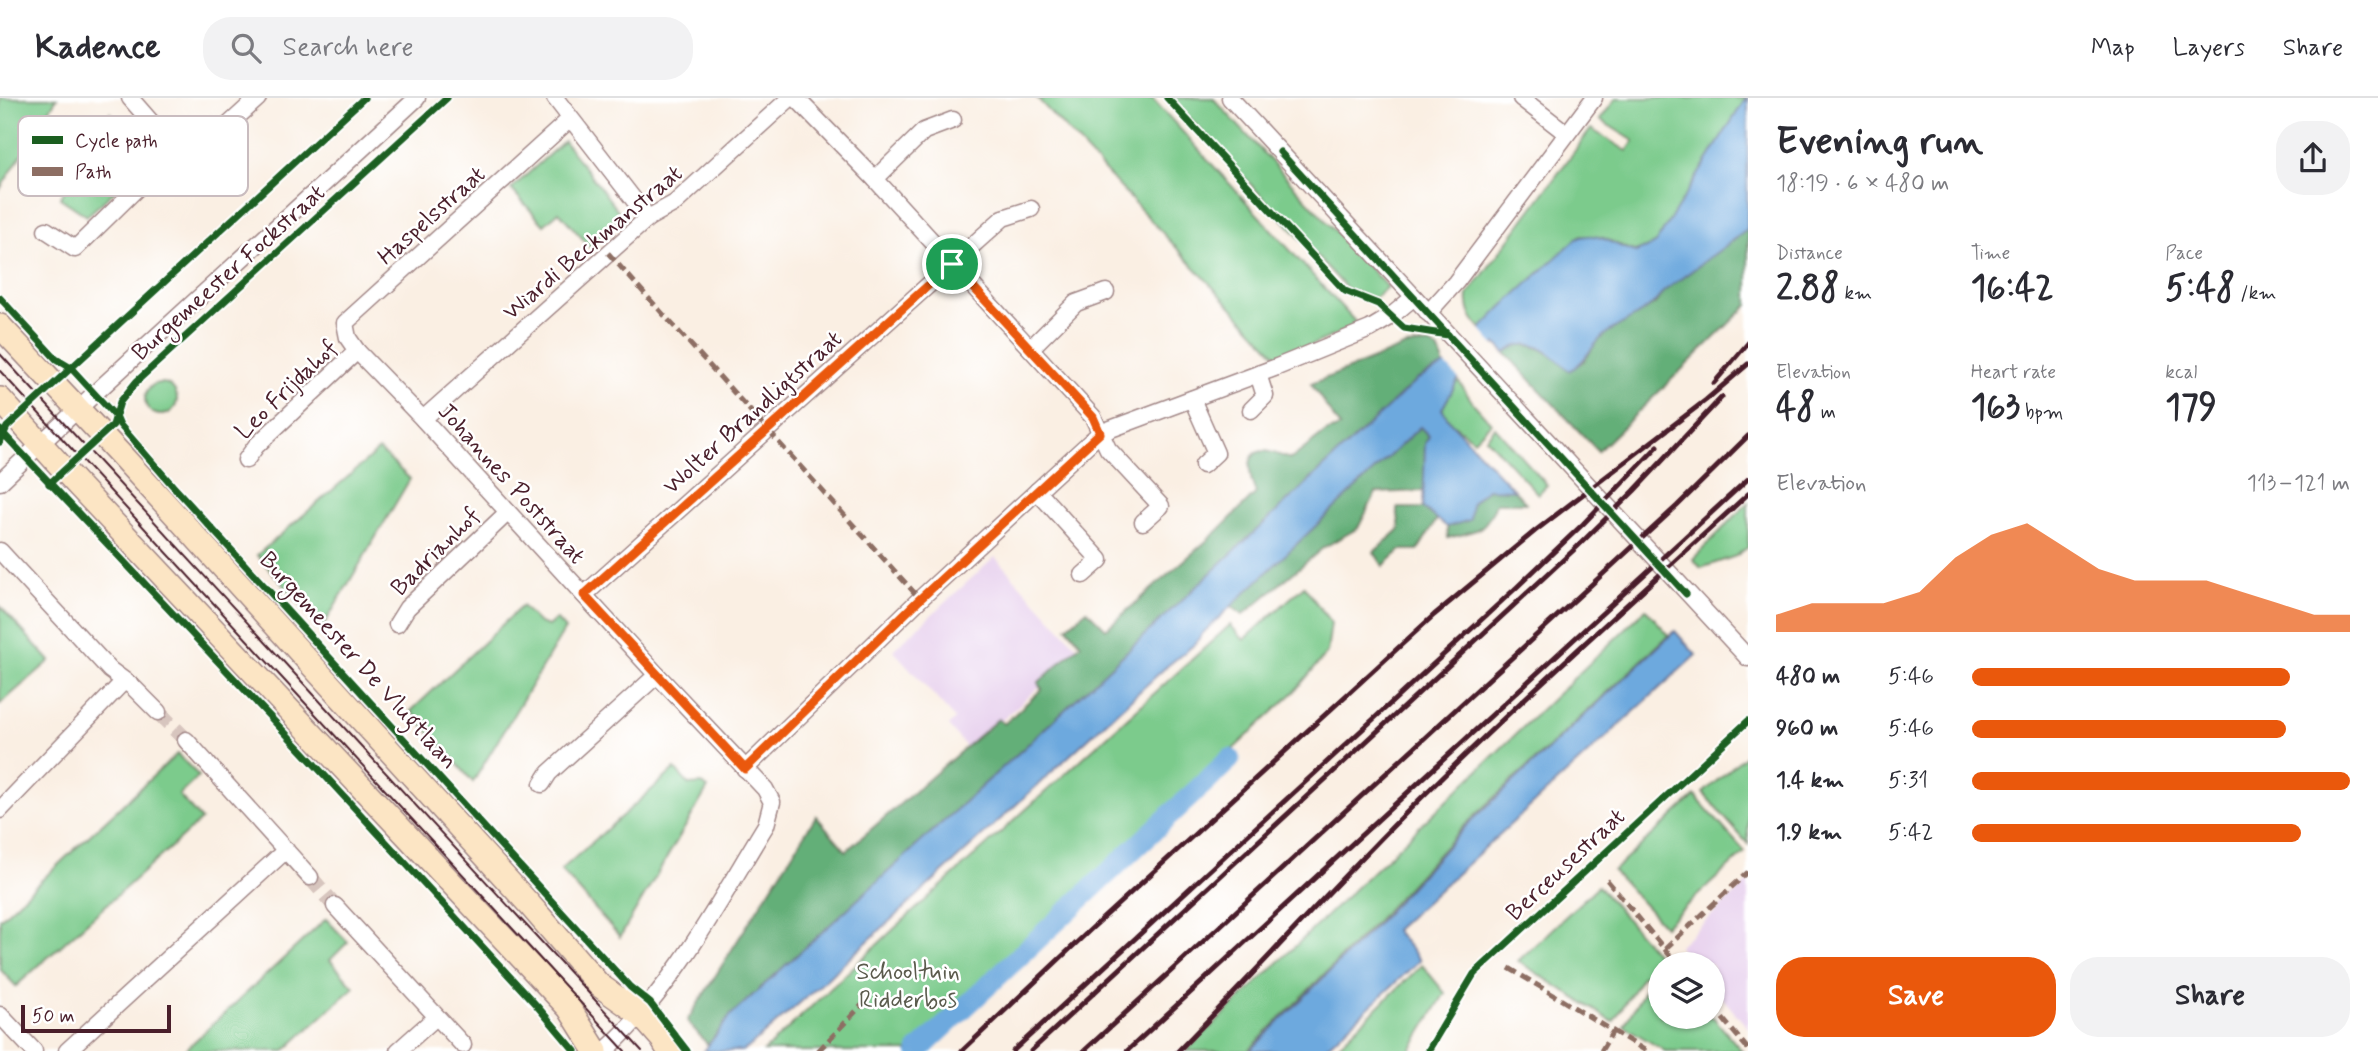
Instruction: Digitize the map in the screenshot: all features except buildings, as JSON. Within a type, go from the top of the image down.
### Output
[{"type":"main road","name":"Burgemeester De Vlugtlaan","points":[[0,326],[529,904],[599,985],[640,1014],[669,1051]]},
{"type":"main road","points":[[0,399],[569,1008],[596,1051]]},
{"type":"street","points":[[130,98],[146,116]]},
{"type":"street","points":[[238,116],[258,98]]},
{"type":"street","name":"Burgemeester Fockstraat","points":[[0,482],[417,98]]},
{"type":"street","points":[[555,98],[648,218]]},
{"type":"street","name":"Wiardi Beckmanstraat","points":[[423,419],[648,218],[676,203],[790,98]]},
{"type":"street","points":[[796,98],[875,178],[1093,417],[1108,449],[1161,506],[1143,522]]},
{"type":"street","points":[[1230,98],[1748,658]]},
{"type":"street","points":[[1521,98],[1566,133]]},
{"type":"street","points":[[1428,313],[1456,282],[1594,98]]},
{"type":"street","name":"Haspelsstraat","points":[[357,351],[348,338],[345,323],[570,119]]},
{"type":"street","points":[[875,178],[924,131],[953,121]]},
{"type":"street","points":[[46,230],[75,248],[129,196]]},
{"type":"street","name":"Wolter Brandligtstraat","points":[[584,595],[1003,218],[1031,209]]},
{"type":"street","points":[[1031,348],[1076,303],[1106,292]]},
{"type":"street","points":[[745,769],[920,599],[1100,433],[1370,329],[1390,317],[1414,296]]},
{"type":"street","name":"Johannes Poststraat","points":[[357,351],[765,789],[772,802],[766,825],[672,976],[640,1014]]},
{"type":"street","name":"Leo Frijdahof","points":[[246,460],[256,446],[357,351]]},
{"type":"street","points":[[1251,410],[1265,396],[1258,374]]},
{"type":"street","points":[[1192,399],[1216,453],[1203,465]]},
{"type":"street","points":[[1037,491],[1100,560],[1083,575]]},
{"type":"street","name":"Badrianhof","points":[[397,624],[407,608],[507,513]]},
{"type":"street","points":[[0,551],[110,670],[158,712]]},
{"type":"street","points":[[542,784],[549,773],[657,675]]},
{"type":"street","points":[[0,810],[124,681]]},
{"type":"street","points":[[186,740],[310,877]]},
{"type":"street","points":[[66,1051],[286,850]]},
{"type":"street","points":[[335,906],[463,1045]]},
{"type":"street","points":[[606,1051],[640,1014]]},
{"type":"street","points":[[0,1015],[34,1051]]},
{"type":"street","points":[[398,1051],[436,1017]]},
{"type":"shaded area","points":[[995,557],[1080,650],[969,750],[948,726],[955,719],[893,650]]},
{"type":"shaded area","points":[[1748,882],[1748,1028],[1725,1001],[1725,952],[1683,952],[1678,946]]},
{"type":"green space","points":[[0,98],[57,98],[46,116],[18,116],[18,160],[0,189]]},
{"type":"green space","points":[[1037,98],[1152,98],[1358,325],[1280,359]]},
{"type":"green space","points":[[1171,98],[1213,98],[1387,287],[1374,299],[1347,289]]},
{"type":"green space","points":[[1616,98],[1746,98],[1655,244],[1636,252],[1601,237],[1581,236],[1502,307],[1482,330],[1471,314],[1468,295],[1591,129],[1627,151],[1634,141],[1600,120]]},
{"type":"green space","points":[[564,141],[623,217],[590,247],[559,212],[544,225],[511,189]]},
{"type":"green space","points":[[61,196],[109,196],[87,216],[60,198]]},
{"type":"green space","points":[[1748,229],[1748,305],[1598,451],[1505,353],[1515,345],[1531,346],[1551,355],[1569,371],[1585,360],[1606,333],[1655,304],[1663,292]]},
{"type":"green space","points":[[1430,344],[1438,349],[1445,365],[1418,379],[1025,747],[731,1015],[708,1045],[687,1021],[816,816],[846,851],[998,719],[1004,724],[1042,689],[1038,683],[1081,644],[1067,627],[1087,610],[1106,629],[1219,530],[1256,493],[1250,468],[1253,456],[1267,451],[1291,459],[1326,432],[1340,427],[1311,384],[1406,346]]},
{"type":"green space","points":[[1458,380],[1473,403],[1491,423],[1474,440],[1451,423],[1442,409]]},
{"type":"green space","points":[[161,383],[172,388],[177,399],[172,410],[161,415],[150,410],[145,399],[150,388]]},
{"type":"green space","points":[[1420,427],[1429,436],[1425,444],[1424,491],[1376,493],[1358,528],[1323,548],[1243,615],[1231,606]]},
{"type":"green space","points":[[1495,427],[1547,485],[1538,494],[1486,438]]},
{"type":"green space","points":[[379,450],[410,479],[322,628],[257,555]]},
{"type":"green space","points":[[1487,489],[1514,490],[1526,503],[1496,503],[1484,525],[1448,538],[1447,527],[1469,520],[1472,503]]},
{"type":"green space","points":[[1748,503],[1748,547],[1736,556],[1701,568],[1693,559]]},
{"type":"green space","points":[[1397,508],[1423,508],[1437,519],[1418,550],[1401,550],[1383,566],[1374,552],[1400,529]]},
{"type":"green space","name":"Schooltuin Ridderbos","points":[[1304,586],[1331,623],[1327,653],[1294,692],[912,1051],[764,1051],[896,927],[1230,625],[1244,640]]},
{"type":"green space","points":[[0,606],[50,661],[0,704]]},
{"type":"green space","points":[[522,606],[539,623],[548,626],[556,619],[565,629],[473,782],[411,711]]},
{"type":"green space","points":[[1646,609],[1669,635],[1463,827],[1372,926],[1248,1051],[1186,1051]]},
{"type":"green space","points":[[1748,753],[1748,844],[1703,793]]},
{"type":"green space","points":[[177,754],[199,776],[179,795],[201,820],[16,986],[0,969],[0,919]]},
{"type":"green space","points":[[675,769],[689,785],[702,784],[708,788],[620,937],[561,870]]},
{"type":"green space","points":[[1695,796],[1745,852],[1664,926],[1613,871]]},
{"type":"green space","points":[[1598,886],[1655,952],[1648,952],[1648,978],[1643,975],[1613,1022],[1518,961]]},
{"type":"green space","points":[[326,919],[348,942],[330,960],[354,987],[284,1051],[184,1051]]},
{"type":"green space","points":[[1422,965],[1445,993],[1410,1051],[1332,1051]]},
{"type":"green space","points":[[1647,986],[1648,1029],[1723,1029],[1742,1051],[1665,1051],[1624,1026]]},
{"type":"water","points":[[1746,98],[1747,230],[1663,292],[1644,311],[1607,333],[1580,363],[1569,371],[1539,347],[1523,345],[1505,353],[1496,344],[1458,380],[1442,409],[1451,423],[1514,490],[1487,489],[1472,503],[1470,520],[1447,527],[1423,508],[1425,444],[1429,436],[1420,427],[1203,633],[1195,644],[1166,667],[818,987],[748,1048],[742,1051],[704,1051],[731,1015],[1025,747],[1418,379],[1445,365],[1502,307],[1576,239],[1584,236],[1599,237],[1636,252],[1655,244]]},
{"type":"water","points":[[1675,631],[1696,655],[1395,930],[1420,960],[1322,1051],[1250,1051],[1373,928],[1464,828]]},
{"type":"pier","points":[[1479,328],[1502,354],[1496,349],[1462,382],[1443,362]]},
{"type":"waterway","points":[[918,1051],[1230,759]]},
{"type":"tunnel","points":[[158,712],[186,740]]},
{"type":"tunnel","points":[[310,877],[335,906]]},
{"type":"tram line","points":[[0,354],[642,1051]]},
{"type":"tram line","points":[[0,371],[625,1051]]},
{"type":"railway","points":[[1714,383],[1748,343]]},
{"type":"railway","points":[[962,1051],[1434,615],[1535,531],[1706,400],[1748,364]]},
{"type":"railway","points":[[1031,1051],[1577,547],[1722,397]]},
{"type":"railway","points":[[1084,1051],[1677,506],[1748,436]]},
{"type":"railway","points":[[1013,1051],[1517,587],[1583,524],[1658,446]]},
{"type":"railway","points":[[1127,1051],[1748,479]]},
{"type":"railway","points":[[1178,1051],[1377,842],[1448,772],[1748,494]]},
{"type":"marked path","points":[[608,253],[920,599]]},
{"type":"marked path","points":[[1665,949],[1748,872]]},
{"type":"marked path","points":[[1607,880],[1667,952]]},
{"type":"marked path","points":[[1509,968],[1646,1051]]},
{"type":"marked path","points":[[818,1051],[862,1005]]},
{"type":"marked path","points":[[1725,1021],[1748,1049]]},
{"type":"marked path","points":[[1601,1051],[1613,1031]]},
{"type":"cycle path","points":[[0,442],[7,427],[364,98]]},
{"type":"cycle path","points":[[49,484],[113,425],[120,402],[137,381],[447,98]]},
{"type":"cycle path","points":[[1167,98],[1345,291],[1378,304],[1404,328],[1448,335]]},
{"type":"cycle path","points":[[1280,152],[1686,594]]},
{"type":"cycle path","points":[[0,298],[56,359],[71,368],[117,418],[120,425],[173,486],[630,987],[650,1003],[687,1051]]},
{"type":"cycle path","points":[[0,430],[305,754],[537,1006],[575,1051]]},
{"type":"cycle path","name":"Berceusestraat","points":[[1428,1051],[1474,974],[1748,721]]},
{"type":"route","points":[[952,264],[1093,417],[1100,433],[920,599],[745,769],[584,595],[952,264]]}]
